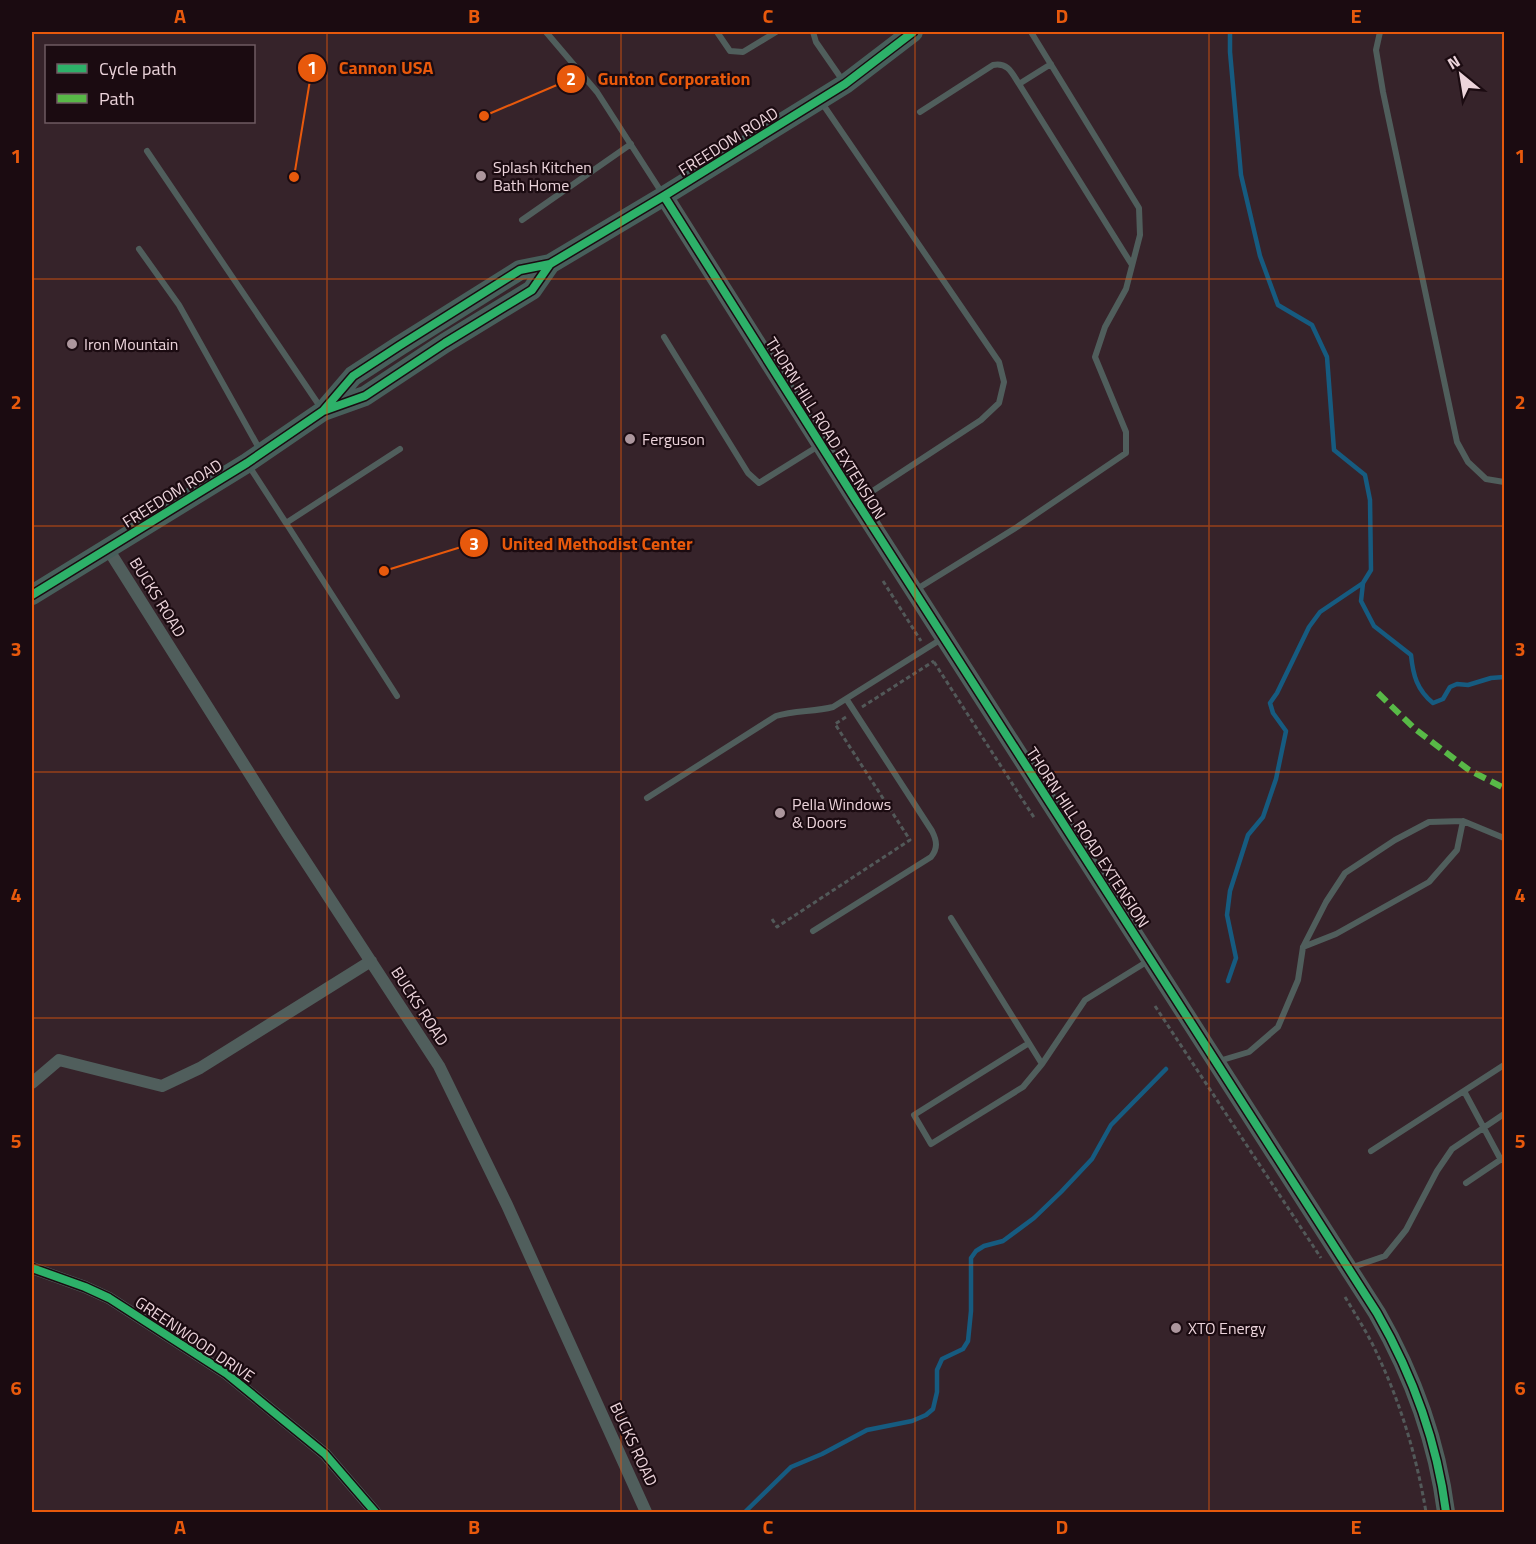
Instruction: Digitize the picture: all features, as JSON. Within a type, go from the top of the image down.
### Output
[{"type":"main road","name":"FREEDOM ROAD","points":[[32,595],[254,458],[323,411],[353,376],[399,346],[520,270],[550,264],[664,196],[845,84],[913,32]]},
{"type":"street","name":"THORN HILL ROAD EXTENSION","points":[[664,196],[1391,1337],[1416,1395],[1437,1461],[1446,1512]]},
{"type":"street","name":"BUCKS ROAD","points":[[108,549],[439,1066],[507,1205],[646,1512]]},
{"type":"street","points":[[32,1083],[59,1060],[162,1086],[200,1068],[371,961]]},
{"type":"street","name":"GREENWOOD DRIVE","points":[[32,1268],[109,1298],[227,1374],[325,1454],[375,1512]]},
{"type":"lane","points":[[546,32],[597,92],[664,196]]},
{"type":"lane","points":[[717,32],[730,51],[743,52],[772,32]]},
{"type":"lane","points":[[813,32],[816,42],[845,84]]},
{"type":"lane","points":[[914,590],[1017,527],[1126,453],[1126,432],[1095,357],[1105,327],[1126,289],[1140,235],[1138,208],[1031,32]]},
{"type":"lane","points":[[1380,32],[1376,50],[1383,92],[1457,442],[1468,462],[1486,479],[1504,482]]},
{"type":"lane","points":[[920,112],[993,65],[1001,63],[1007,66],[1132,265]]},
{"type":"lane","points":[[1019,84],[1051,64]]},
{"type":"lane","points":[[820,100],[999,362],[1004,382],[999,403],[981,420],[857,502]]},
{"type":"lane","points":[[522,220],[631,144]]},
{"type":"lane","points":[[147,151],[323,411]]},
{"type":"lane","points":[[138,249],[179,305],[221,378],[254,458],[286,523],[397,696]]},
{"type":"lane","points":[[664,337],[748,473],[759,483],[821,445]]},
{"type":"lane","points":[[286,523],[400,449]]},
{"type":"lane","points":[[647,798],[776,716],[833,707],[944,638]]},
{"type":"lane","points":[[813,931],[931,857],[935,852],[936,845],[932,831],[847,700]]},
{"type":"lane","points":[[1216,1062],[1249,1052],[1278,1027],[1298,980],[1303,947],[1326,902],[1345,873],[1395,840],[1429,822],[1463,821],[1504,837]]},
{"type":"lane","points":[[1303,947],[1336,934],[1429,882],[1456,850],[1463,821]]},
{"type":"lane","points":[[951,918],[1042,1064]]},
{"type":"lane","points":[[1029,1043],[914,1114],[931,1144],[1023,1087],[1042,1064],[1084,1000],[1150,959]]},
{"type":"lane","points":[[1371,1151],[1504,1065]]},
{"type":"lane","points":[[1464,1091],[1503,1159],[1466,1183]]},
{"type":"lane","points":[[1349,1269],[1385,1256],[1406,1230],[1437,1171],[1452,1149],[1504,1114]]},
{"type":"path","points":[[883,580],[1035,819]]},
{"type":"path","points":[[772,919],[777,927],[910,840],[835,724],[934,662]]},
{"type":"path","points":[[1155,1006],[1323,1262]]},
{"type":"path","points":[[1342,1292],[1378,1356],[1396,1398],[1414,1455],[1426,1512]]},
{"type":"waterway","points":[[1230,32],[1241,175],[1260,256],[1278,305],[1312,325],[1327,357],[1334,450],[1365,475],[1370,500],[1371,570],[1363,583],[1361,601],[1374,626],[1411,655],[1417,682],[1423,693],[1433,703],[1443,699],[1450,687],[1457,684],[1468,685],[1491,678],[1504,677]]},
{"type":"waterway","points":[[1228,981],[1236,958],[1227,915],[1230,891],[1248,835],[1263,817],[1276,779],[1286,731],[1273,713],[1270,703],[1309,627],[1320,612],[1363,583]]},
{"type":"waterway","points":[[745,1512],[791,1467],[822,1454],[867,1430],[912,1421],[933,1409],[937,1392],[937,1370],[942,1359],[963,1349],[968,1341],[971,1311],[971,1258],[984,1246],[1003,1241],[1034,1218],[1061,1192],[1092,1159],[1111,1125],[1166,1069]]},
{"type":"marked path","points":[[1378,693],[1415,729],[1469,770],[1504,788]]},
{"type":"cycle path","points":[[323,411],[353,376],[399,346],[520,270],[550,264],[664,196],[845,84],[913,32]]},
{"type":"cycle path","points":[[664,196],[857,502],[1377,1313],[1390,1336],[1421,1409],[1436,1460],[1446,1512]]},
{"type":"cycle path","points":[[32,595],[247,463],[323,411],[365,396],[445,343],[532,290],[550,264]]},
{"type":"cycle path","points":[[32,1268],[109,1298],[227,1374],[325,1454],[375,1512]]},
{"type":"place","name":"Gunton Corporation","points":[[484,116]]},
{"type":"place","name":"Splash Kitchen Bath Home","points":[[481,176]]},
{"type":"place","name":"Cannon USA","points":[[294,177]]},
{"type":"place","name":"Iron Mountain","points":[[72,344]]},
{"type":"place","name":"Ferguson","points":[[630,439]]},
{"type":"place","name":"United Methodist Center","points":[[384,571]]},
{"type":"place","name":"Pella Windows & Doors","points":[[780,813]]},
{"type":"place","name":"XTO Energy","points":[[1176,1328]]}]
